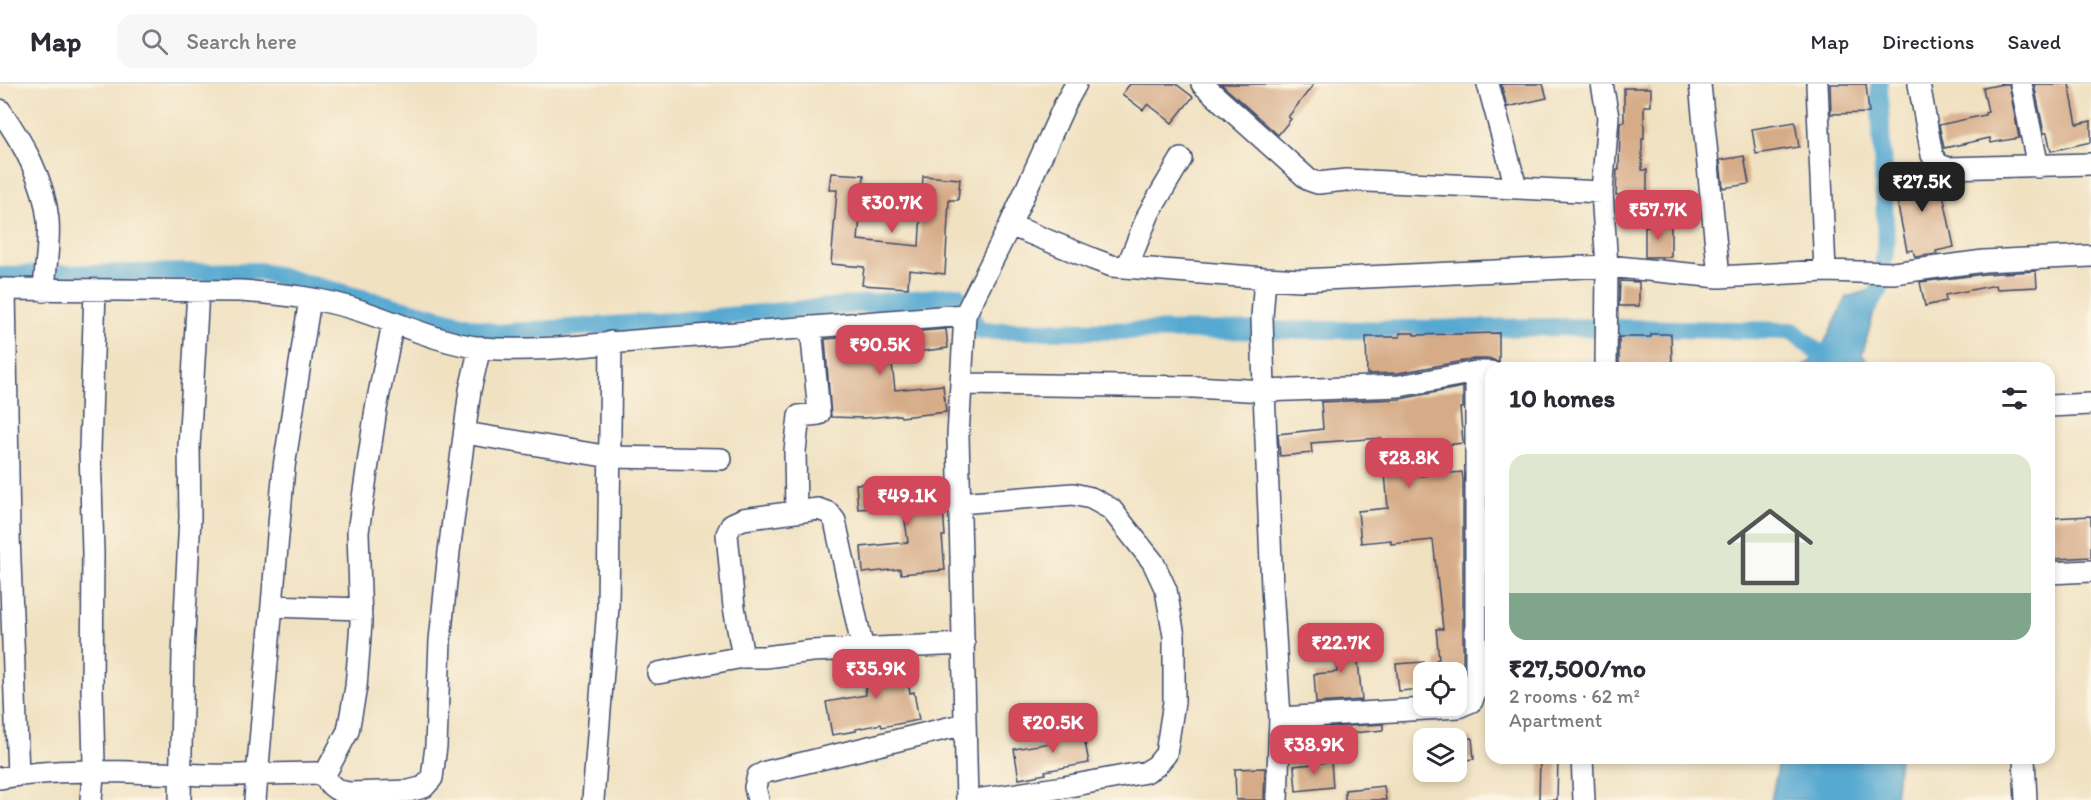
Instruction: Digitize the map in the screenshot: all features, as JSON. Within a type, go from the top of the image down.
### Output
[{"type":"street","points":[[968,800],[958,436],[967,311],[1076,84]]},
{"type":"street","points":[[1488,84],[1516,187]]},
{"type":"street","points":[[1602,84],[1608,117],[1602,192],[1607,266],[1606,362]]},
{"type":"street","points":[[1700,84],[1719,276]]},
{"type":"street","points":[[1817,84],[1825,271]]},
{"type":"street","points":[[1919,84],[1932,155],[1938,164],[1947,168],[2091,164]]},
{"type":"street","points":[[2021,84],[2038,166]]},
{"type":"street","points":[[1209,86],[1309,180],[1318,183],[1346,180],[1602,192]]},
{"type":"street","points":[[0,110],[21,141],[38,176],[48,221],[45,278]]},
{"type":"street","points":[[1127,267],[1149,213],[1181,159]]},
{"type":"street","points":[[1010,225],[1112,266],[1265,278],[1357,278],[1607,266],[1719,276],[1825,271],[1893,273],[1984,261],[2091,256]]},
{"type":"street","points":[[480,347],[470,390],[449,552],[440,641],[437,736],[432,778],[424,787],[409,791],[342,792],[331,786],[324,776],[316,773],[181,774],[93,771],[9,776],[9,535],[2,289],[45,278],[95,290],[241,291],[310,299],[360,310],[444,340],[480,347],[531,349],[811,327],[967,311]]},
{"type":"street","points":[[1265,278],[1262,317],[1264,391],[1280,718],[1277,800]]},
{"type":"street","points":[[91,800],[93,553],[90,449],[95,290]]},
{"type":"street","points":[[180,800],[183,654],[190,517],[189,447],[198,291]]},
{"type":"street","points":[[255,800],[284,467],[310,299]]},
{"type":"street","points":[[324,776],[348,731],[356,687],[361,609],[358,532],[376,409],[393,323]]},
{"type":"street","points":[[796,512],[795,451],[799,416],[819,414],[811,327]]},
{"type":"street","points":[[593,800],[608,607],[611,342]]},
{"type":"street","points":[[961,384],[1194,387],[1264,391],[1399,386],[1483,372],[1484,670],[1472,701],[1458,707],[1280,718]]},
{"type":"street","points":[[2055,406],[2091,404]]},
{"type":"street","points":[[465,433],[610,457],[721,459]]},
{"type":"street","points":[[959,503],[1072,494],[1091,498],[1111,509],[1153,562],[1166,590],[1174,636],[1174,702],[1166,754],[1156,766],[1146,772],[976,800]]},
{"type":"street","points":[[743,657],[734,607],[727,534],[732,524],[743,519],[818,509],[829,513],[835,521],[863,650]]},
{"type":"street","points":[[2055,573],[2091,571]]},
{"type":"street","points":[[272,606],[361,609]]},
{"type":"street","points":[[658,673],[743,657],[765,657],[812,651],[964,644]]},
{"type":"street","points":[[758,800],[755,788],[758,776],[766,772],[965,724]]},
{"type":"street","points":[[1582,764],[1584,800]]},
{"type":"street","points":[[2024,764],[2026,800]]},
{"type":"water","points":[[1881,287],[1862,355],[1869,362],[1809,362],[1819,354],[1847,297]]},
{"type":"water","points":[[1776,764],[1898,764],[1895,800],[1771,800]]},
{"type":"building","points":[[1130,84],[1176,84],[1193,97],[1172,123],[1148,104],[1143,110],[1122,94]]},
{"type":"building","points":[[1221,84],[1314,84],[1288,117],[1291,119],[1278,135]]},
{"type":"building","points":[[1501,84],[1543,84],[1547,98],[1507,107]]},
{"type":"building","points":[[1830,84],[1866,84],[1869,113],[1831,114]]},
{"type":"building","points":[[2009,84],[2019,138],[1991,143],[1990,138],[1944,148],[1939,125],[1985,115],[1988,112],[1983,88]]},
{"type":"building","points":[[2034,84],[2069,84],[2077,124],[2091,121],[2091,142],[2051,151],[2047,133],[2044,133]]},
{"type":"building","points":[[1624,88],[1651,88],[1651,106],[1644,106],[1644,139],[1642,139],[1642,170],[1647,170],[1647,194],[1616,195],[1620,122],[1624,122]]},
{"type":"building","points":[[1795,122],[1799,147],[1756,154],[1752,129]]},
{"type":"building","points":[[1744,156],[1749,184],[1723,188],[1720,160]]},
{"type":"building","points":[[1912,166],[1915,180],[1934,176],[1940,179],[1954,247],[1936,251],[1937,254],[1915,257],[1913,250],[1907,251],[1891,171]]},
{"type":"building","points":[[831,173],[864,175],[858,240],[919,246],[923,176],[960,179],[958,200],[949,200],[945,274],[909,270],[908,288],[862,285],[864,267],[831,264],[837,190],[829,190]]},
{"type":"building","points":[[1671,225],[1671,257],[1645,257],[1645,226]]},
{"type":"building","points":[[2036,271],[2037,287],[1997,289],[1996,285],[1945,295],[1946,301],[1925,306],[1920,282],[1985,274]]},
{"type":"building","points":[[1620,281],[1639,282],[1639,306],[1619,306]]},
{"type":"building","points":[[946,329],[948,348],[891,355],[895,390],[943,385],[946,412],[901,417],[900,415],[864,418],[831,417],[825,339]]},
{"type":"building","points":[[1400,333],[1414,333],[1414,335],[1499,333],[1499,362],[1491,359],[1474,359],[1398,373],[1367,374],[1366,337],[1400,337]]},
{"type":"building","points":[[1651,334],[1671,334],[1672,362],[1619,362],[1619,337],[1651,337]]},
{"type":"building","points":[[1463,387],[1463,408],[1460,408],[1463,443],[1419,448],[1421,476],[1462,472],[1463,662],[1436,662],[1439,659],[1436,629],[1443,629],[1433,540],[1391,544],[1391,540],[1361,543],[1358,511],[1388,508],[1382,438],[1311,443],[1312,453],[1280,456],[1278,434],[1323,429],[1321,402],[1400,399]]},
{"type":"building","points":[[941,480],[945,570],[901,574],[900,569],[863,573],[861,547],[908,542],[903,506],[858,509],[856,484],[896,481],[896,484]]},
{"type":"building","points":[[2091,516],[2091,557],[2055,559],[2055,518]]},
{"type":"building","points":[[1360,636],[1362,652],[1357,652],[1362,700],[1316,703],[1314,674],[1337,672],[1333,638]]},
{"type":"building","points":[[904,660],[910,693],[914,692],[919,720],[882,727],[881,724],[832,735],[826,702],[866,695],[861,662]]},
{"type":"building","points":[[1413,663],[1413,690],[1399,691],[1396,664]]},
{"type":"building","points":[[1383,724],[1383,730],[1302,738],[1301,729]]},
{"type":"building","points":[[1082,727],[1089,763],[1045,771],[1046,774],[1019,779],[1014,749],[1051,743],[1049,733]]},
{"type":"building","points":[[1467,738],[1472,738],[1474,759],[1467,760]]},
{"type":"building","points":[[1331,762],[1333,787],[1296,791],[1294,766]]},
{"type":"building","points":[[1540,764],[1558,764],[1557,800],[1539,800]]},
{"type":"building","points":[[1265,768],[1264,800],[1236,800],[1235,769]]},
{"type":"building","points":[[1384,786],[1386,800],[1345,800],[1345,790]]},
{"type":"waterway","points":[[1868,307],[1881,287],[1886,240],[1879,84]]},
{"type":"waterway","points":[[0,275],[259,271],[496,333],[684,320],[957,295],[980,331],[1567,327],[1793,331],[1819,354],[1840,346]]}]
